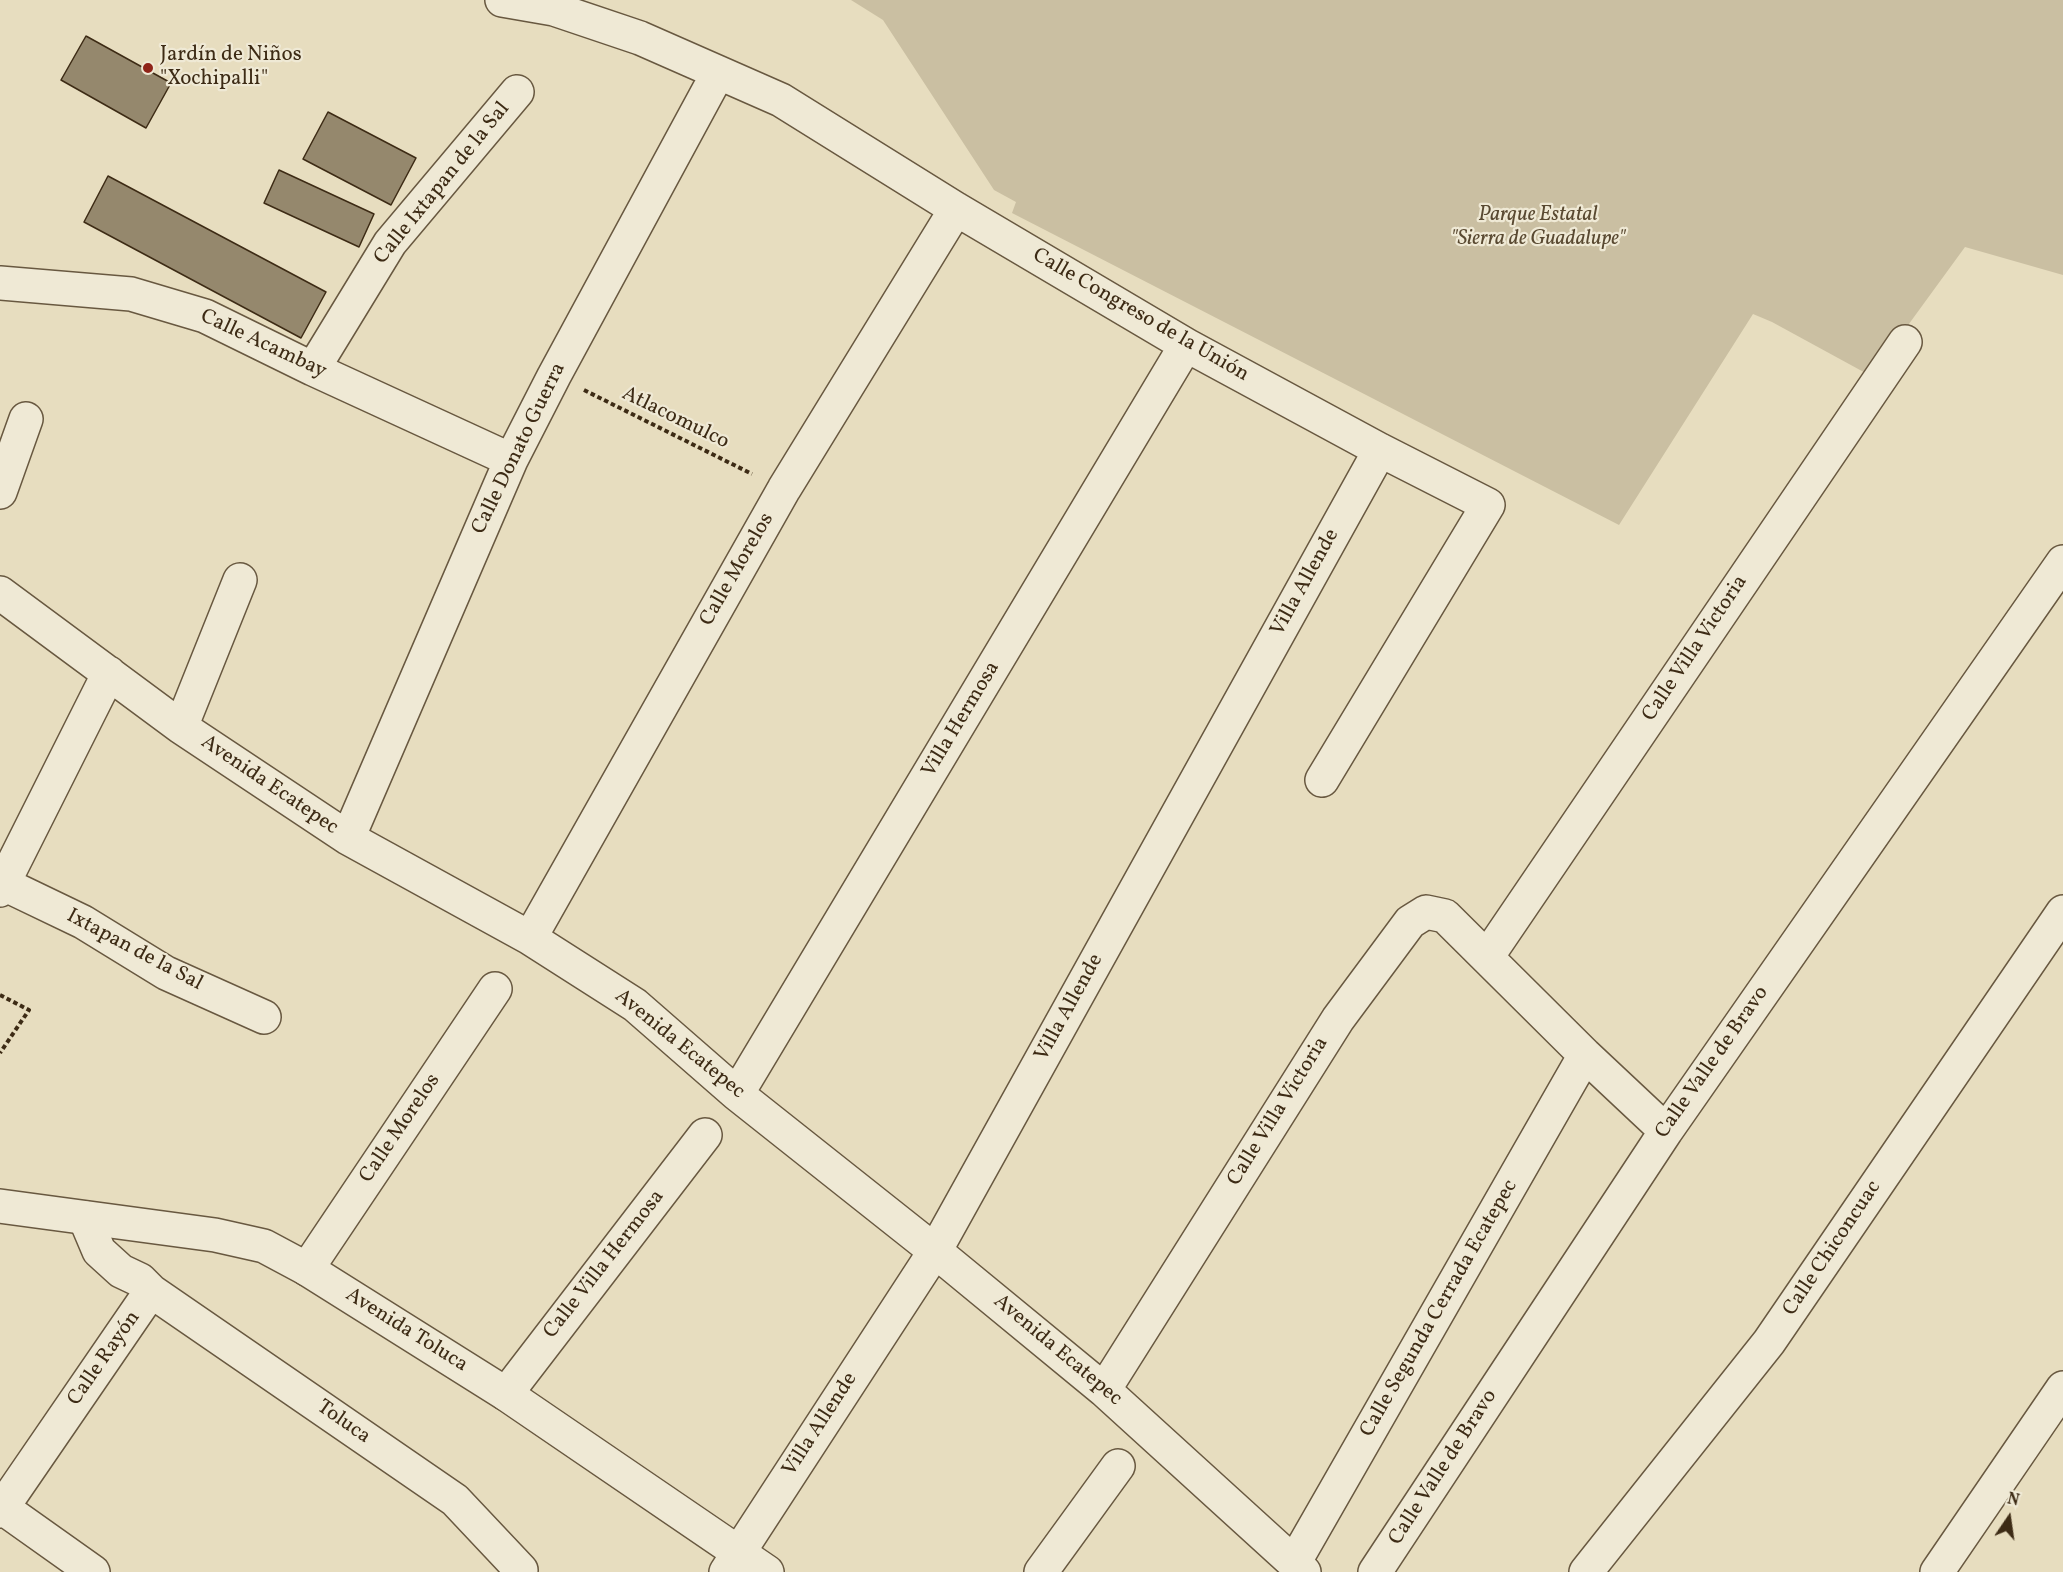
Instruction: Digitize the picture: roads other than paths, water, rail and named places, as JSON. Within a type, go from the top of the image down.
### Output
[{"type":"street","name":"Calle Congreso de la Unión","points":[[502,0],[554,9],[640,38],[781,100],[956,209],[1186,345],[1380,450],[1488,505],[1322,780]]},
{"type":"street","name":"Calle Donato Guerra","points":[[348,838],[511,460],[554,375],[718,73]]},
{"type":"street","name":"Calle Ixtapan de la Sal","points":[[312,369],[390,243],[517,92]]},
{"type":"street","name":"Calle Morelos","points":[[530,938],[784,489],[956,209]]},
{"type":"street","name":"Calle Acambay","points":[[0,283],[131,294],[205,316],[312,369],[511,460]]},
{"type":"street","name":"Calle Villa Victoria","points":[[1487,957],[1905,342]]},
{"type":"street","name":"Villa Hermosa","points":[[737,1094],[1186,345]]},
{"type":"street","points":[[0,492],[26,419]]},
{"type":"street","name":"Villa Allende","points":[[732,1562],[935,1251],[1380,450]]},
{"type":"street","name":"Calle Valle de Bravo","points":[[1375,1572],[1666,1131],[2063,562]]},
{"type":"street","points":[[181,727],[240,580]]},
{"type":"street","name":"Avenida Ecatepec","points":[[0,593],[181,727],[348,838],[530,938],[635,1005],[737,1094],[935,1251],[1104,1390],[1299,1567]]},
{"type":"street","points":[[2,887],[109,673]]},
{"type":"street","name":"Ixtapan de la Sal","points":[[2,887],[83,922],[166,973],[264,1017]]},
{"type":"street","name":"Calle Villa Victoria","points":[[1104,1390],[1338,1018],[1410,922],[1426,912],[1445,916],[1585,1055],[1666,1131]]},
{"type":"street","name":"Calle Chiconcuac","points":[[1586,1572],[1769,1342],[2063,912]]},
{"type":"street","name":"Calle Morelos","points":[[307,1269],[495,989]]},
{"type":"street","name":"Calle Segunda Cerrada Ecatepec","points":[[1299,1567],[1585,1055]]},
{"type":"street","name":"Calle Villa Hermosa","points":[[506,1394],[705,1135]]},
{"type":"street","name":"Avenida Toluca","points":[[0,1206],[215,1235],[264,1246],[307,1269],[506,1394],[732,1562],[767,1572]]},
{"type":"street","name":"Calle Rayón","points":[[1,1508],[151,1291],[140,1280],[121,1271],[99,1251],[85,1218]]},
{"type":"street","name":"Toluca","points":[[151,1291],[455,1500],[521,1570]]},
{"type":"street","points":[[1937,1572],[2063,1388]]},
{"type":"street","points":[[1041,1572],[1118,1466]]},
{"type":"street","points":[[1,1508],[93,1572]]},
{"type":"place","name":"Jardín de Niños \"Xochipalli\"","points":[[148,68]]},
{"type":"park label","name":"Parque Estatal \"Sierra de Guadalupe\"","points":[[1538,228]]}]
